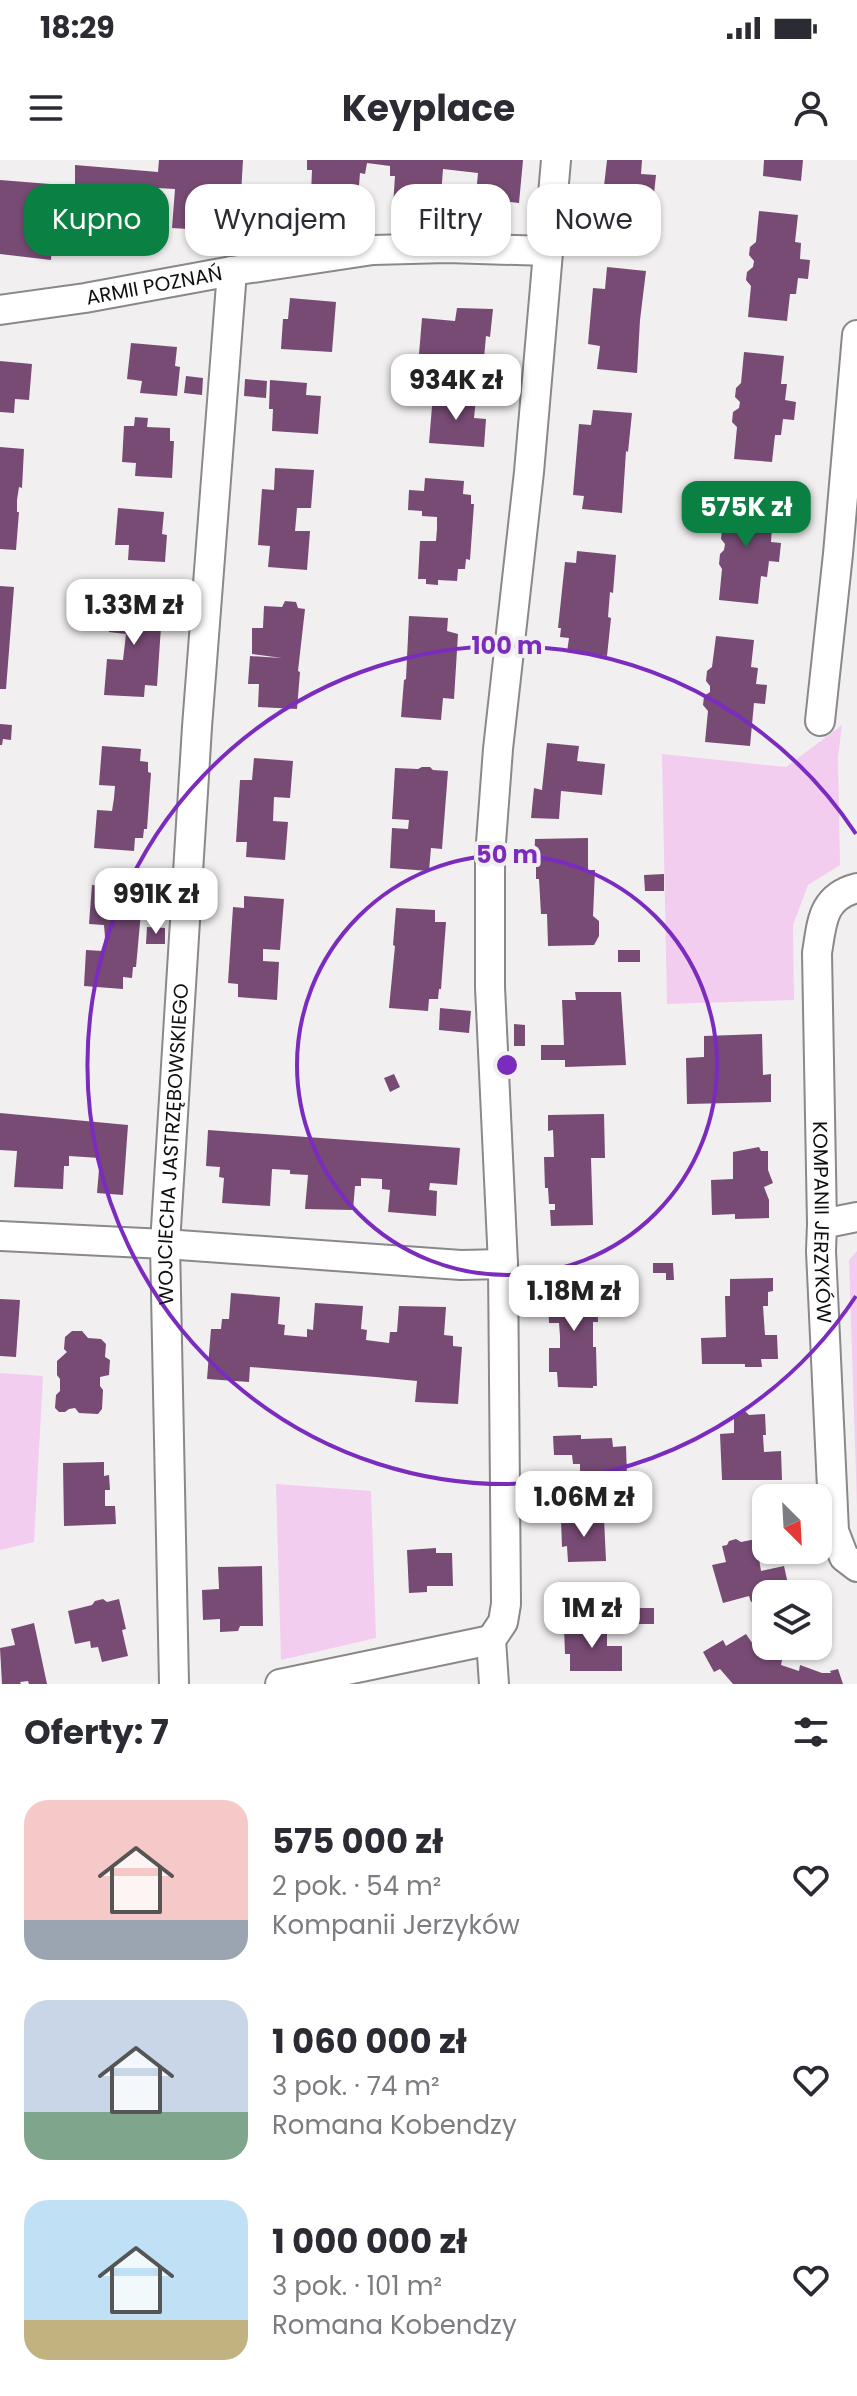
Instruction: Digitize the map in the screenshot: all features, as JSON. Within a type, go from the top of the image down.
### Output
[{"type":"street","points":[[554,184],[556,160]]},
{"type":"street","name":"ARMII POZNAŃ","points":[[0,310],[373,250],[527,250]]},
{"type":"street","points":[[494,1684],[491,1640],[503,1622],[506,1604],[503,1264],[490,987],[490,856],[548,256]]},
{"type":"street","name":"WOJCIECHA JASTRZĘBOWSKIEGO","points":[[174,1684],[165,1244],[197,727],[232,271]]},
{"type":"street","points":[[820,721],[848,552],[857,335]]},
{"type":"street","name":"KOMPANII JERZYKÓW","points":[[856,888],[841,892],[830,903],[823,919],[817,953],[821,1251],[834,1531],[844,1557],[856,1567]]},
{"type":"street","points":[[822,1224],[857,1217]]},
{"type":"street","points":[[0,1236],[461,1265],[503,1264]]},
{"type":"street","points":[[280,1684],[491,1640]]},
{"type":"shaded area","points":[[842,725],[838,758],[840,865],[808,885],[793,925],[794,1000],[667,1004],[662,754],[786,767]]},
{"type":"shaded area","points":[[857,1251],[857,1506],[849,1260]]},
{"type":"shaded area","points":[[0,1373],[43,1376],[34,1542],[0,1550]]},
{"type":"shaded area","points":[[276,1484],[371,1491],[376,1638],[281,1660]]},
{"type":"building","points":[[159,160],[243,160],[242,184],[185,184],[185,229],[172,228],[175,189],[169,189],[169,184],[75,184],[75,165],[158,172]]},
{"type":"building","points":[[307,160],[523,160],[519,203],[511,202],[511,184],[477,184],[478,173],[443,169],[442,184],[394,184],[395,176],[390,176],[390,166],[367,163],[365,174],[360,173],[359,184],[311,184],[312,170],[307,170]]},
{"type":"building","points":[[607,160],[642,160],[641,174],[656,175],[655,184],[604,184]]},
{"type":"building","points":[[764,160],[803,160],[801,181],[763,176]]},
{"type":"building","points":[[0,180],[50,184],[24,184],[24,256],[51,256],[51,260],[0,254]]},
{"type":"building","points":[[759,211],[798,215],[795,242],[801,243],[800,259],[810,260],[808,279],[798,278],[796,294],[790,294],[787,321],[748,317],[751,286],[746,280],[747,272],[753,267],[754,261],[749,255],[750,247],[756,242]]},
{"type":"building","points":[[607,267],[646,271],[637,373],[597,369],[600,346],[588,344],[593,288],[605,289]]},
{"type":"building","points":[[290,298],[336,302],[332,352],[281,349],[283,319],[288,319]]},
{"type":"building","points":[[457,308],[493,309],[484,358],[419,354],[422,318],[455,321]]},
{"type":"building","points":[[131,343],[177,347],[175,366],[180,367],[177,396],[140,393],[142,381],[127,379]]},
{"type":"building","points":[[744,352],[784,356],[781,384],[787,384],[785,400],[796,402],[794,420],[783,419],[781,435],[775,435],[772,462],[734,459],[737,427],[732,422],[733,412],[739,408],[740,402],[735,397],[736,388],[741,383]]},
{"type":"building","points":[[0,361],[32,364],[29,400],[15,399],[14,413],[0,412]]},
{"type":"building","points":[[186,376],[203,378],[202,395],[184,393]]},
{"type":"building","points":[[245,379],[267,381],[266,398],[244,396]]},
{"type":"building","points":[[270,380],[307,383],[306,395],[321,396],[318,434],[272,431]]},
{"type":"building","points":[[433,394],[476,398],[474,418],[486,419],[484,447],[429,443]]},
{"type":"building","points":[[593,410],[632,413],[622,513],[582,509],[584,496],[573,495],[579,424],[591,425]]},
{"type":"building","points":[[135,417],[148,418],[147,427],[170,428],[170,441],[174,441],[172,478],[135,476],[136,463],[122,462],[124,426],[134,426]]},
{"type":"building","points":[[0,447],[24,449],[22,488],[19,487],[17,500],[16,550],[0,549]]},
{"type":"building","points":[[275,468],[314,470],[311,508],[297,508],[295,531],[310,531],[307,570],[268,567],[270,546],[258,545],[262,489],[274,490]]},
{"type":"building","points":[[425,478],[464,481],[463,494],[471,495],[471,504],[474,504],[470,560],[466,559],[465,569],[458,569],[457,581],[438,580],[438,585],[426,584],[426,579],[418,579],[420,541],[436,541],[437,529],[437,517],[422,516],[422,511],[408,510],[409,490],[424,491]]},
{"type":"building","points":[[730,494],[769,498],[766,525],[772,526],[771,542],[781,543],[779,562],[769,561],[767,577],[761,576],[758,604],[719,600],[720,554],[725,544],[721,539],[722,529],[727,525]]},
{"type":"building","points":[[118,508],[164,512],[162,534],[167,535],[165,562],[128,560],[129,545],[115,545]]},
{"type":"building","points":[[577,551],[616,555],[613,593],[610,592],[607,656],[567,652],[569,638],[560,637],[561,628],[558,628],[565,562],[576,563]]},
{"type":"building","points":[[0,586],[14,587],[6,689],[0,689]]},
{"type":"building","points":[[113,595],[152,598],[151,611],[162,612],[157,686],[145,685],[144,697],[104,695],[107,659],[123,660],[126,634],[109,632]]},
{"type":"building","points":[[285,601],[296,602],[298,608],[305,609],[297,709],[258,707],[259,684],[248,684],[250,656],[282,658],[252,654],[252,628],[263,628],[264,606],[282,607]]},
{"type":"building","points":[[409,616],[448,618],[447,631],[458,634],[454,699],[443,698],[441,720],[401,717]]},
{"type":"building","points":[[716,636],[754,640],[751,667],[758,668],[756,684],[767,685],[765,704],[754,703],[750,746],[705,742],[708,711],[703,705],[704,696],[710,692],[706,681],[707,671],[712,667]]},
{"type":"building","points":[[0,724],[12,725],[11,740],[3,739],[2,745],[0,745]]},
{"type":"building","points":[[547,743],[579,746],[577,761],[605,764],[602,795],[561,791],[559,819],[531,818],[534,788],[542,790]]},
{"type":"building","points":[[102,746],[141,749],[140,761],[148,762],[148,772],[151,773],[147,829],[144,829],[143,838],[135,838],[134,851],[94,848],[97,810],[112,811],[115,786],[99,785]]},
{"type":"building","points":[[254,758],[293,761],[290,798],[274,797],[273,821],[288,822],[285,860],[246,857],[247,842],[236,842],[240,780],[252,780]]},
{"type":"building","points":[[422,767],[448,771],[442,849],[431,848],[429,871],[390,868],[392,828],[408,829],[409,820],[392,819],[395,768]]},
{"type":"building","points":[[588,838],[588,870],[595,870],[593,916],[599,921],[599,936],[594,945],[548,946],[547,914],[541,914],[539,879],[536,879],[534,865],[535,839]]},
{"type":"building","points":[[664,874],[664,891],[645,891],[644,875]]},
{"type":"building","points":[[92,885],[131,888],[130,910],[141,912],[136,967],[133,967],[132,978],[123,977],[123,989],[84,986],[86,950],[103,951],[105,937],[104,925],[89,924]]},
{"type":"building","points":[[244,896],[284,899],[280,950],[263,949],[263,961],[279,962],[277,1000],[238,997],[238,984],[228,983],[233,907],[244,908]]},
{"type":"building","points":[[396,908],[435,910],[435,922],[446,922],[441,989],[438,999],[429,999],[428,1011],[389,1008]]},
{"type":"building","points":[[147,927],[165,928],[165,944],[146,944]]},
{"type":"building","points":[[618,950],[640,950],[640,962],[618,962]]},
{"type":"building","points":[[575,992],[621,992],[626,1065],[565,1067],[565,1060],[541,1060],[541,1045],[564,1045],[562,1000],[576,1000]]},
{"type":"building","points":[[440,1008],[471,1011],[469,1033],[439,1030]]},
{"type":"building","points":[[514,1024],[525,1025],[525,1046],[514,1046]]},
{"type":"building","points":[[762,1034],[763,1075],[771,1074],[771,1102],[687,1104],[686,1058],[704,1057],[704,1036]]},
{"type":"building","points":[[394,1074],[400,1087],[390,1092],[384,1078]]},
{"type":"building","points":[[0,1113],[128,1125],[123,1195],[97,1193],[100,1158],[69,1156],[69,1166],[64,1166],[63,1189],[14,1187],[17,1151],[0,1150]]},
{"type":"building","points":[[604,1114],[605,1158],[591,1158],[593,1225],[551,1226],[550,1210],[555,1210],[555,1204],[549,1204],[548,1188],[545,1188],[544,1157],[554,1157],[553,1130],[548,1131],[548,1115]]},
{"type":"building","points":[[208,1130],[460,1148],[457,1185],[430,1183],[429,1190],[437,1191],[436,1216],[388,1212],[390,1190],[382,1189],[382,1179],[361,1178],[361,1186],[355,1186],[353,1210],[305,1209],[308,1175],[272,1169],[270,1206],[222,1203],[224,1178],[219,1177],[220,1167],[206,1166]]},
{"type":"building","points":[[759,1147],[761,1151],[768,1151],[768,1170],[773,1183],[764,1187],[769,1200],[769,1218],[735,1219],[735,1214],[712,1215],[711,1180],[733,1179],[733,1152]]},
{"type":"building","points":[[653,1263],[673,1263],[674,1280],[666,1280],[666,1273],[653,1273]]},
{"type":"building","points":[[773,1278],[773,1291],[768,1292],[768,1306],[763,1306],[765,1335],[777,1335],[778,1359],[761,1359],[762,1367],[702,1364],[701,1338],[726,1337],[725,1296],[730,1296],[730,1279]]},
{"type":"building","points":[[547,1282],[597,1283],[598,1322],[593,1322],[593,1347],[596,1347],[597,1386],[593,1388],[558,1387],[557,1372],[549,1372],[549,1348],[560,1348],[560,1336],[559,1323],[549,1323]]},
{"type":"building","points":[[231,1293],[280,1297],[278,1324],[285,1325],[284,1335],[307,1337],[307,1329],[313,1330],[315,1303],[363,1306],[361,1329],[367,1330],[366,1340],[389,1343],[390,1332],[397,1332],[399,1306],[446,1307],[444,1335],[453,1336],[453,1346],[462,1347],[458,1404],[415,1402],[417,1381],[250,1367],[249,1382],[207,1379],[211,1329],[221,1329],[222,1319],[229,1319]]},
{"type":"building","points":[[0,1299],[20,1300],[16,1357],[0,1356]]},
{"type":"building","points":[[72,1331],[82,1331],[88,1338],[101,1339],[106,1344],[105,1357],[110,1360],[109,1375],[100,1377],[102,1409],[98,1414],[79,1413],[75,1408],[59,1412],[55,1408],[56,1395],[60,1391],[57,1361],[67,1352],[64,1349],[65,1337]]},
{"type":"building","points":[[739,1411],[749,1415],[765,1414],[764,1452],[781,1451],[782,1480],[722,1480],[720,1434],[734,1433],[734,1415]]},
{"type":"building","points":[[581,1435],[581,1439],[612,1438],[613,1447],[626,1446],[627,1476],[614,1476],[614,1485],[580,1486],[580,1464],[573,1464],[572,1455],[554,1455],[553,1436]]},
{"type":"building","points":[[104,1462],[104,1476],[109,1475],[110,1490],[105,1490],[105,1506],[115,1506],[116,1524],[64,1526],[63,1463]]},
{"type":"building","points":[[604,1518],[606,1561],[568,1562],[567,1546],[562,1547],[561,1519]]},
{"type":"building","points":[[752,1540],[752,1564],[760,1564],[761,1571],[784,1566],[787,1580],[752,1580],[752,1602],[749,1596],[723,1603],[712,1565],[726,1562],[722,1546],[729,1541]]},
{"type":"building","points":[[436,1548],[436,1553],[452,1553],[453,1586],[427,1586],[427,1592],[409,1593],[407,1550]]},
{"type":"building","points":[[262,1566],[263,1626],[240,1626],[238,1631],[220,1632],[220,1619],[203,1620],[202,1590],[219,1589],[218,1567]]},
{"type":"building","points":[[103,1599],[107,1602],[119,1599],[128,1656],[102,1662],[98,1647],[91,1648],[90,1641],[75,1644],[68,1611]]},
{"type":"building","points":[[624,1608],[654,1608],[654,1624],[624,1624]]},
{"type":"building","points":[[34,1623],[47,1684],[29,1684],[28,1681],[2,1684],[0,1648],[15,1645],[11,1629]]},
{"type":"building","points":[[607,1626],[607,1646],[622,1646],[622,1671],[570,1671],[570,1654],[565,1654],[564,1627]]},
{"type":"building","points":[[746,1634],[752,1643],[752,1660],[782,1660],[781,1665],[799,1671],[800,1665],[822,1673],[838,1669],[843,1684],[733,1684],[720,1669],[714,1672],[703,1652],[723,1640],[726,1646]]}]
